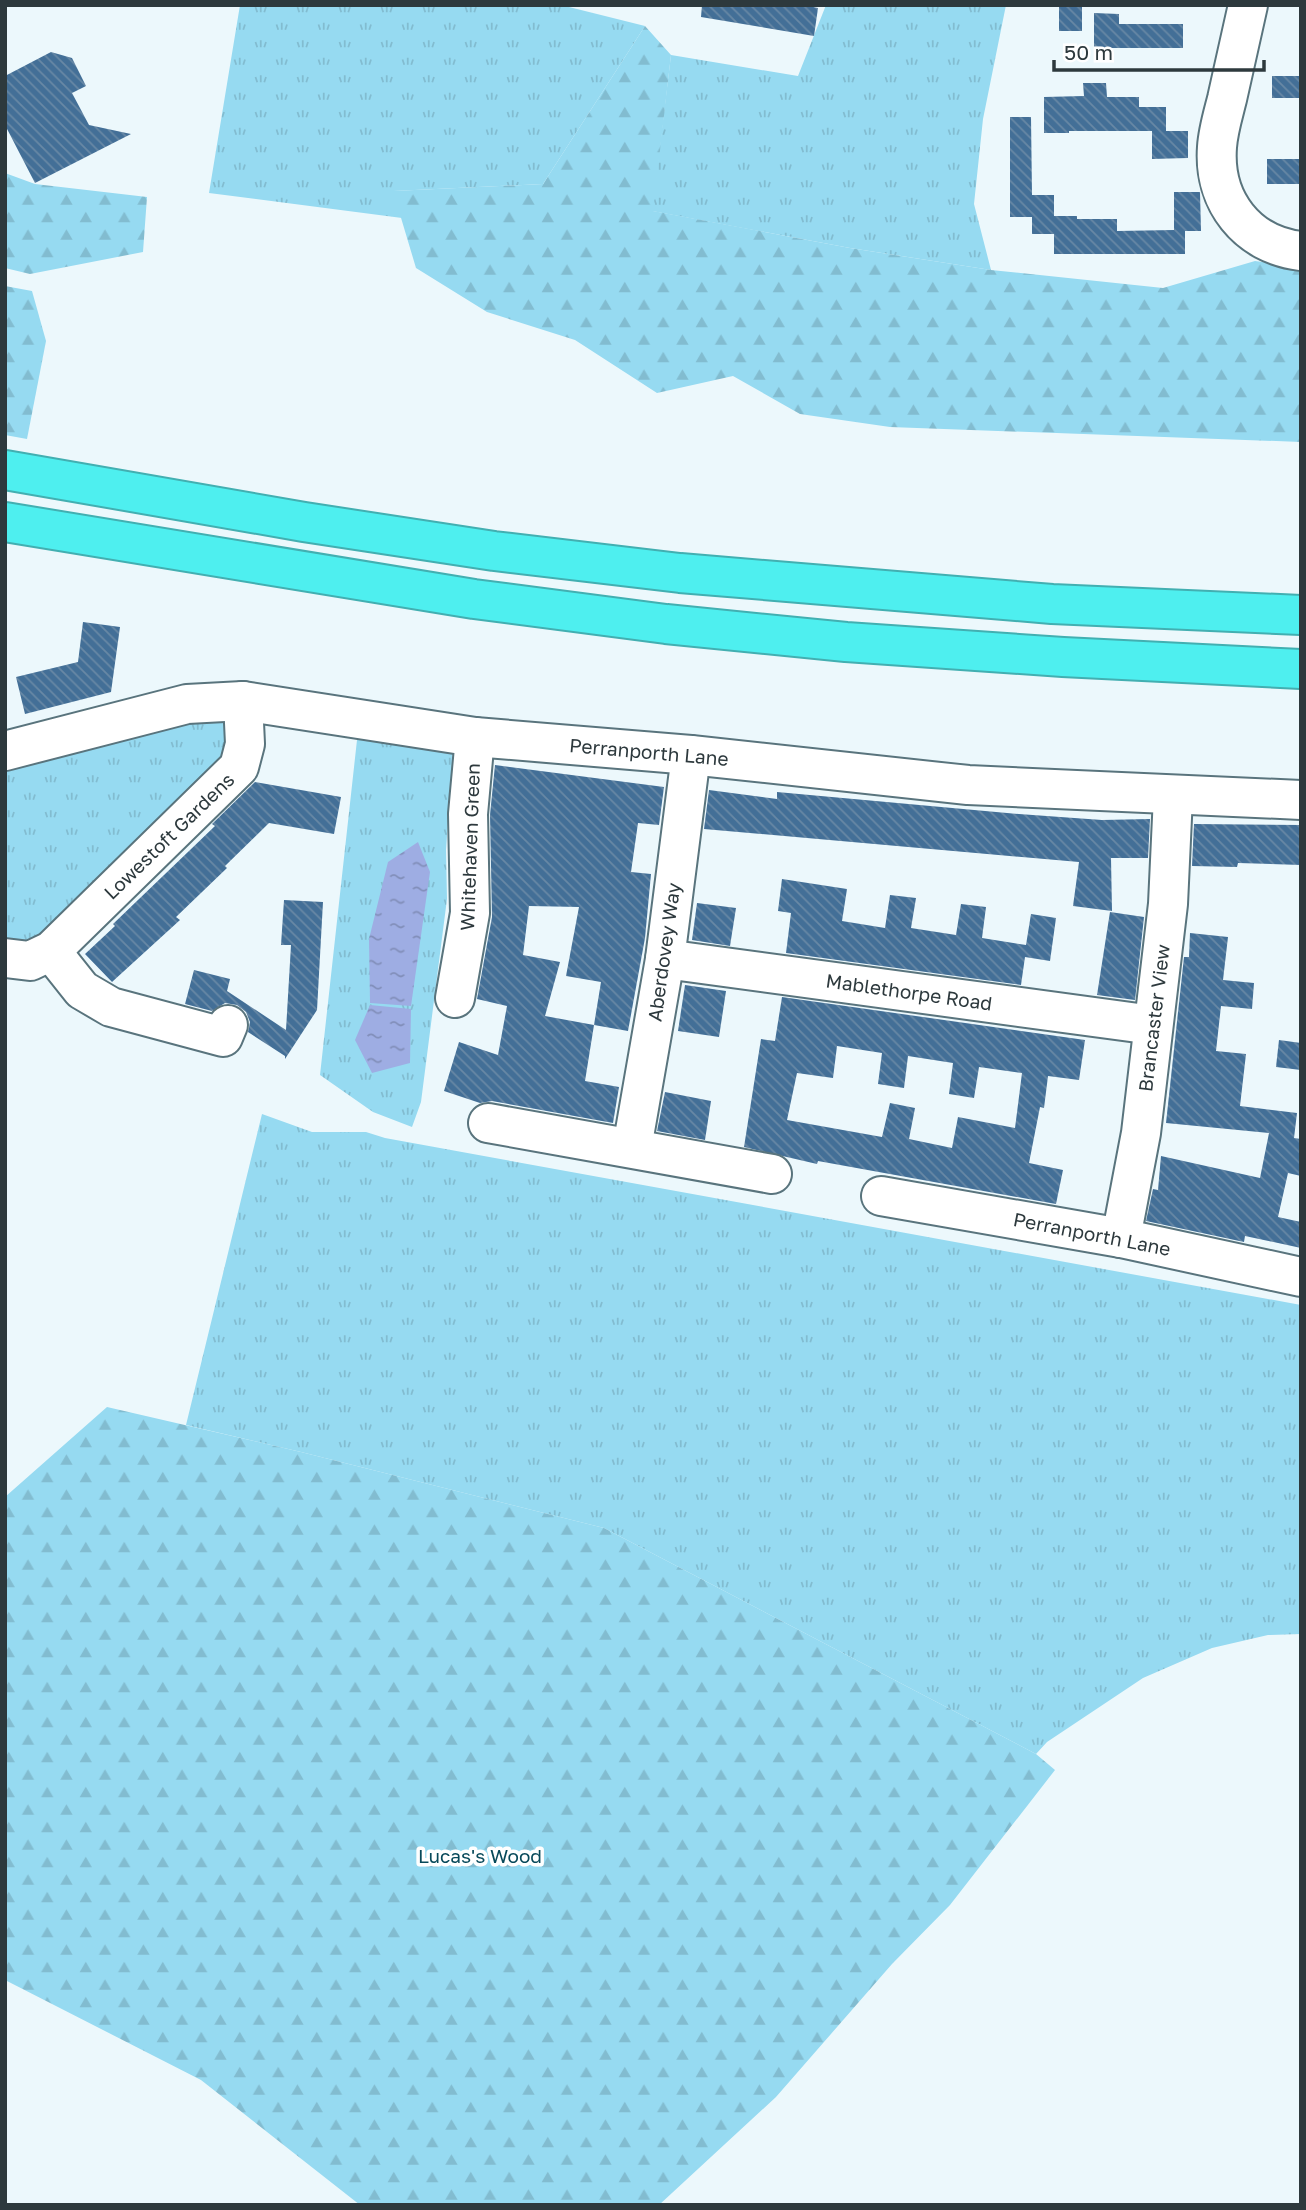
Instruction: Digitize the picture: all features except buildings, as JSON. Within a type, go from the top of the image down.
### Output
[{"type":"highway","points":[[5,470],[304,523],[494,551],[680,573],[1052,604],[1301,615]]},
{"type":"highway","points":[[5,522],[474,599],[666,624],[846,642],[1063,657],[1301,668]]},
{"type":"street","points":[[1248,5],[1217,145],[1218,178],[1232,210],[1261,241],[1282,249],[1301,251]]},
{"type":"street","name":"Perranporth Lane","points":[[5,751],[187,704],[243,701],[475,737],[691,755],[968,785],[1301,800]]},
{"type":"street","name":"Lowestoft Gardens","points":[[5,958],[30,961],[51,951],[239,767],[245,744],[243,701]]},
{"type":"street","name":"Whitehaven Green","points":[[455,998],[470,913],[468,814],[475,737]]},
{"type":"street","name":"Aberdovey Way","points":[[632,1148],[665,959],[691,755]]},
{"type":"street","name":"Brancaster View","points":[[1121,1238],[1141,1133],[1168,904],[1173,796]]},
{"type":"street","points":[[51,951],[82,990],[111,1007],[223,1037],[229,1025]]},
{"type":"street","name":"Mablethorpe Road","points":[[665,959],[1153,1025]]},
{"type":"street","points":[[488,1123],[772,1174]]},
{"type":"street","name":"Perranporth Lane","points":[[881,1196],[1121,1238],[1301,1277]]},
{"type":"green space","points":[[240,5],[561,5],[645,26],[543,184],[394,191],[402,218],[209,193]]},
{"type":"green space","points":[[826,5],[1006,5],[983,119],[974,204],[991,270],[850,248],[652,211],[671,55],[798,76]]},
{"type":"green space","points":[[645,26],[671,55],[653,211],[850,248],[991,270],[1163,288],[1255,261],[1301,267],[1301,442],[890,427],[800,414],[733,376],[657,393],[575,340],[487,312],[416,268],[393,191],[543,184]]},
{"type":"green space","points":[[5,173],[35,184],[147,197],[143,252],[30,274],[5,268]]},
{"type":"green space","points":[[5,286],[32,291],[46,341],[27,439],[5,435]]},
{"type":"green space","points":[[190,716],[222,721],[230,728],[232,751],[177,811],[164,812],[93,883],[47,940],[5,943],[5,763]]},
{"type":"green space","points":[[358,731],[453,749],[446,850],[447,899],[421,1102],[412,1127],[373,1112],[320,1075]]},
{"type":"green space","points":[[262,1114],[312,1132],[366,1132],[385,1138],[1301,1305],[1301,1634],[1268,1635],[1212,1648],[1143,1678],[1047,1742],[1036,1754],[604,1528],[186,1425]]},
{"type":"green space","name":"Lucas's Wood","points":[[107,1407],[301,1452],[604,1528],[1036,1754],[1055,1770],[950,1905],[892,1964],[776,2097],[659,2205],[360,2205],[201,2080],[5,1980],[5,1497]]},
{"type":"water","points":[[418,842],[430,872],[411,1006],[370,1003],[369,939],[388,862]]},
{"type":"water","points":[[370,1005],[411,1009],[410,1063],[372,1073],[355,1040]]}]
